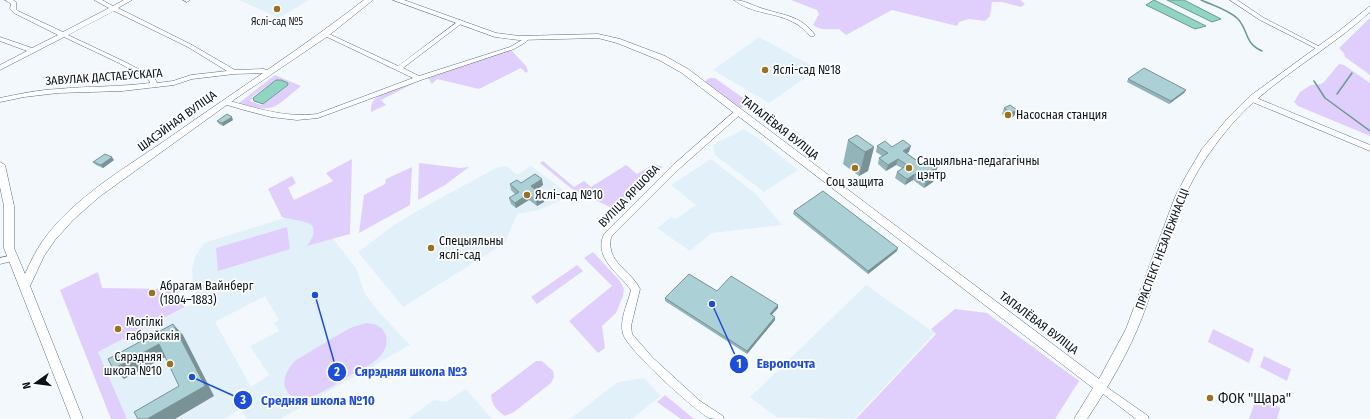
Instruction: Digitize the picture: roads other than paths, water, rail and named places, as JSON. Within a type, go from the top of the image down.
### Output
[{"type":"main road","name":"ШАСЭЙНАЯ ВУЛІЦА","points":[[25,286],[46,245],[59,228],[96,194],[268,72],[325,34],[368,0]]},
{"type":"main road","name":"ТАПАЛЁВАЯ ВУЛІЦА","points":[[397,0],[495,34],[511,38],[592,36],[620,40],[674,65],[739,112],[1101,387]]},
{"type":"main road","name":"ПРАСПЕКТ НЕЗАЛЕЖНАСЦІ","points":[[1080,419],[1101,387],[1137,317],[1157,257],[1187,184],[1201,160],[1230,120],[1252,98],[1319,48],[1343,33],[1370,8]]},
{"type":"main road","points":[[0,165],[9,206],[9,244],[14,261],[77,419]]},
{"type":"main road","points":[[14,261],[26,267],[36,263]]},
{"type":"street","points":[[8,0],[14,3],[13,9],[16,12],[143,74],[152,80],[154,86]]},
{"type":"street","points":[[97,0],[114,7],[190,46],[234,72]]},
{"type":"street","points":[[0,68],[129,0]]},
{"type":"street","points":[[737,0],[764,11],[794,18],[806,27],[812,35]]},
{"type":"street","points":[[1233,0],[1262,19],[1319,48]]},
{"type":"street","points":[[399,68],[460,22]]},
{"type":"street","points":[[325,34],[419,78]]},
{"type":"street","points":[[226,102],[284,116],[311,118],[419,78],[512,48],[524,41],[526,38]]},
{"type":"street","points":[[0,39],[33,51]]},
{"type":"street","name":"ЗАВУЛАК ДАСТАЕЎСКАГА","points":[[0,100],[24,95],[58,91],[122,89],[154,86],[174,83],[191,77],[234,72],[268,72]]},
{"type":"street","points":[[1252,98],[1370,148]]},
{"type":"street","name":"ВУЛІЦА ЯРШОВА","points":[[719,419],[697,404],[650,361],[628,336],[626,326],[636,289],[609,260],[604,244],[607,236],[676,167],[739,112]]},
{"type":"street","points":[[0,261],[14,261]]},
{"type":"street","points":[[1101,387],[1144,419]]},
{"type":"waterway","points":[[1201,0],[1225,10],[1238,19],[1244,28],[1249,41],[1256,48],[1262,51]]},
{"type":"waterway","points":[[1337,94],[1352,73]]},
{"type":"waterway","points":[[1314,81],[1325,98],[1370,131]]},
{"type":"place","name":"Яслі-сад №5","points":[[277,9]]},
{"type":"place","name":"Яслі-сад №18","points":[[765,70]]},
{"type":"place","name":"Насосная станция","points":[[1008,115]]},
{"type":"place","name":"Соц защита","points":[[855,168]]},
{"type":"place","name":"Сацыяльна-педагагічны цэнтр","points":[[909,168]]},
{"type":"place","name":"Яслі-сад №10","points":[[527,195]]},
{"type":"place","name":"Спецыяльны яслі-сад","points":[[431,248]]},
{"type":"place","name":"Абрагам Вайнберг (1804–1883)","points":[[152,293]]},
{"type":"place","name":"Сярэдняя школа №3","points":[[315,295]]},
{"type":"place","name":"Европочта","points":[[712,304]]},
{"type":"place","name":"Могілкі габрэйскія","points":[[118,329]]},
{"type":"place","name":"Сярэдняя школа №10","points":[[170,364]]},
{"type":"place","name":"Средняя школа №10","points":[[192,377]]},
{"type":"place","name":"ФОК \"Щара\"","points":[[1210,398]]}]
